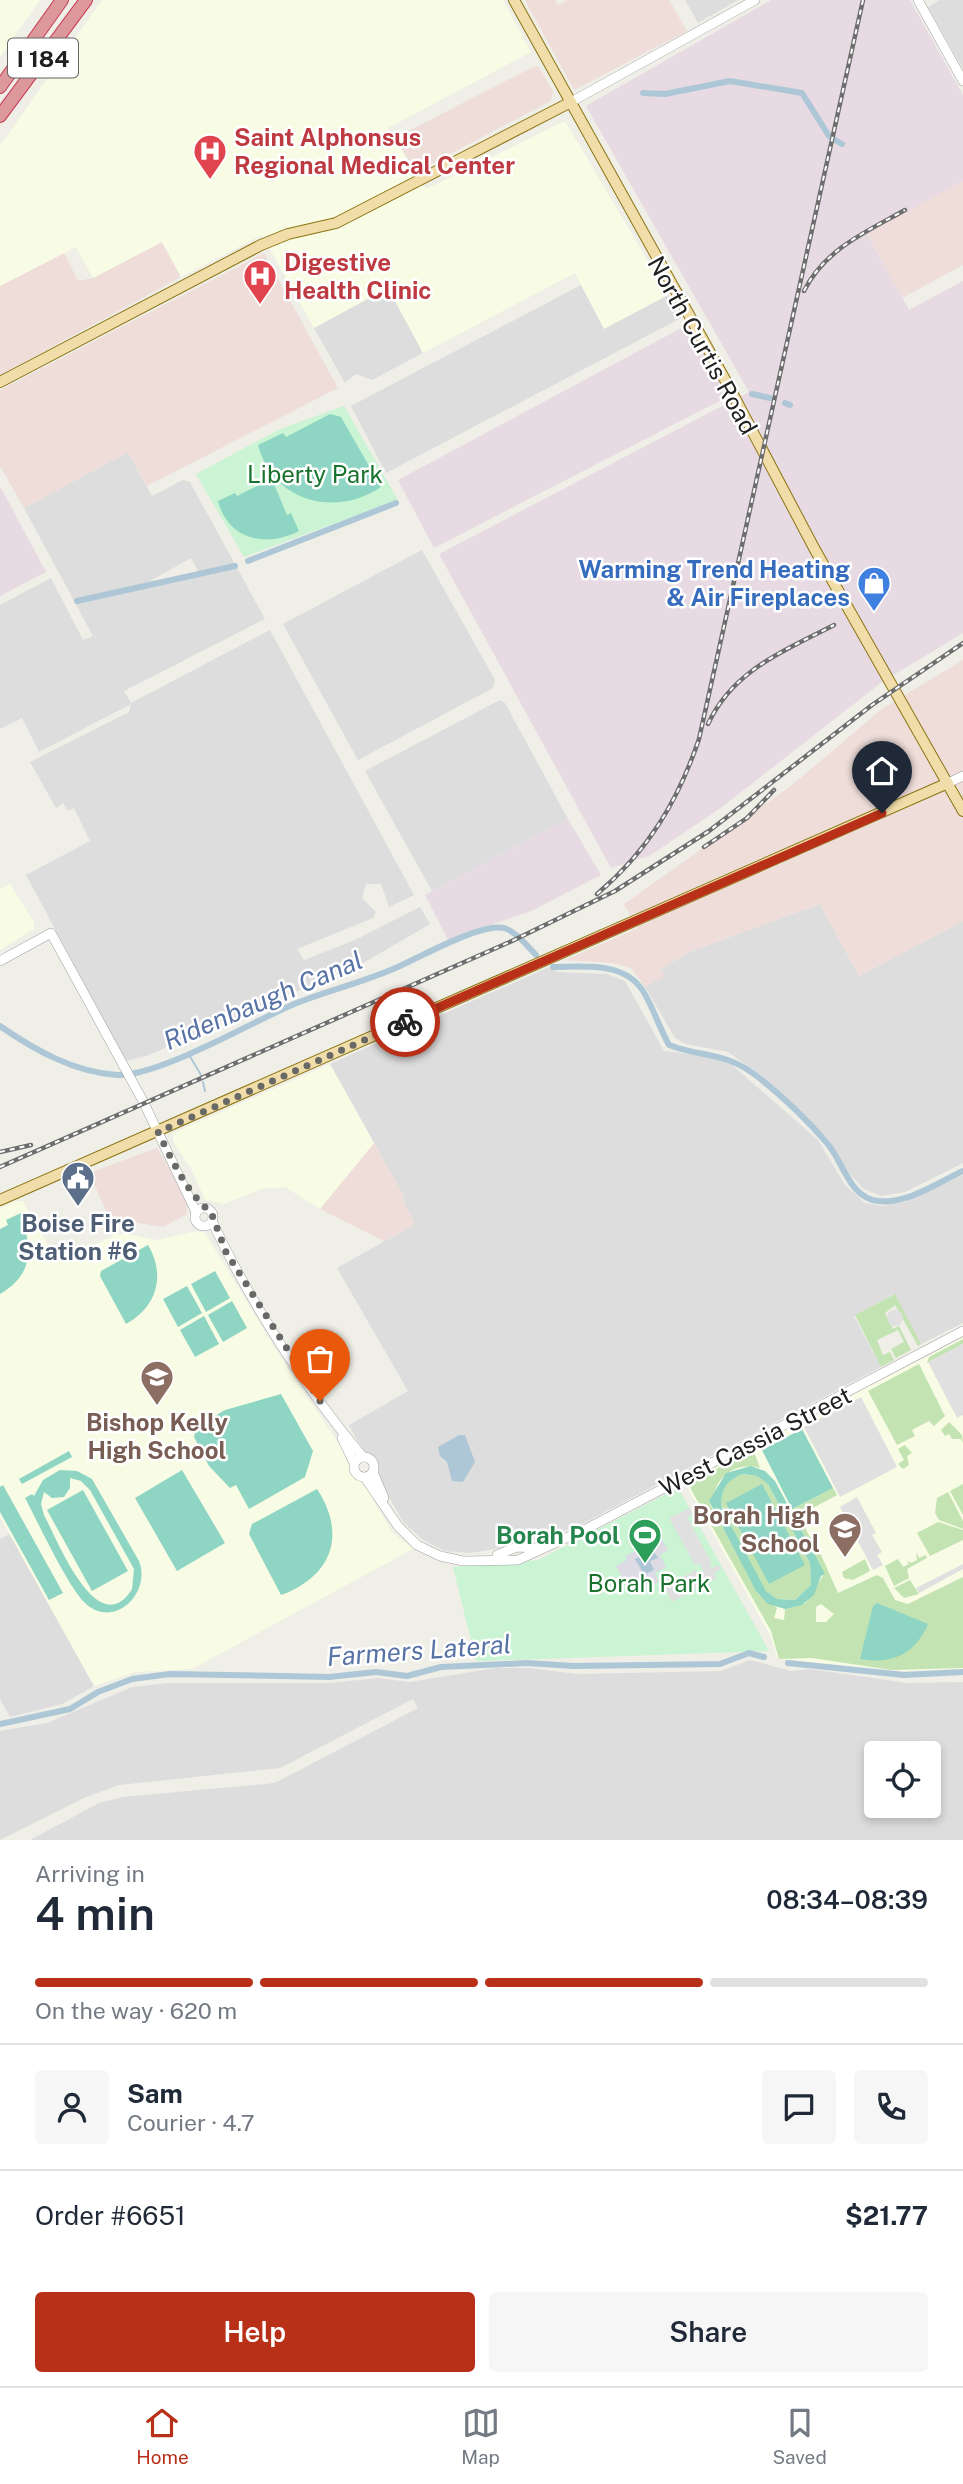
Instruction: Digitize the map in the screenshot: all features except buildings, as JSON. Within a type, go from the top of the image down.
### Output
[{"type":"highway","name":"I 184","points":[[0,87],[62,0]]},
{"type":"highway","name":"I 184","points":[[0,116],[86,0]]},
{"type":"main road","name":"North Curtis Road","points":[[514,0],[807,536],[963,811]]},
{"type":"main road","points":[[0,382],[274,239],[336,223],[571,103]]},
{"type":"main road","points":[[0,1200],[948,783]]},
{"type":"street","points":[[571,103],[755,0]]},
{"type":"street","points":[[918,0],[963,81]]},
{"type":"street","points":[[948,783],[963,776]]},
{"type":"street","points":[[0,961],[51,933],[200,1210]]},
{"type":"street","points":[[200,1210],[211,1212],[212,1221],[226,1252],[358,1460],[355,1474],[369,1475],[372,1460],[358,1460]]},
{"type":"street","points":[[200,1210],[195,1220],[226,1252]]},
{"type":"street","points":[[201,1226],[212,1221]]},
{"type":"street","name":"West Cassia Street","points":[[369,1475],[389,1513],[407,1536],[428,1551],[452,1559],[518,1560],[963,1331]]},
{"type":"shaded area","points":[[0,0],[40,0],[0,57]]},
{"type":"shaded area","name":"Saint Alphonsus Regional Medical Center","points":[[102,0],[503,0],[531,52],[388,128],[426,189],[565,121],[668,295],[604,329],[575,273],[423,353],[388,288],[314,328],[262,235],[181,277],[162,242],[93,278],[76,247],[0,286],[0,146]]},
{"type":"shaded area","points":[[525,0],[555,0],[558,5],[568,0],[669,0],[687,31],[574,90]]},
{"type":"shaded area","points":[[685,0],[738,0],[698,23]]},
{"type":"shaded area","points":[[771,0],[910,0],[963,95],[963,181],[867,234],[909,310],[963,281],[963,633],[882,682],[722,807],[651,855],[611,868],[439,554],[749,392],[586,106]]},
{"type":"shaded area","points":[[940,0],[963,0],[963,69],[928,7]]},
{"type":"shaded area","points":[[535,66],[539,67],[553,92],[551,101],[416,172],[395,138]]},
{"type":"shaded area","points":[[963,181],[963,265],[902,298],[867,233]]},
{"type":"shaded area","points":[[162,242],[181,277],[0,375],[0,286],[64,253],[78,281],[93,278]]},
{"type":"shaded area","points":[[264,253],[338,388],[147,486],[128,452],[24,508],[0,466],[0,390]]},
{"type":"shaded area","points":[[581,285],[604,328],[668,295],[681,318],[386,473],[351,406]]},
{"type":"shaded area","points":[[388,287],[423,353],[372,380],[356,374],[345,383],[314,328]]},
{"type":"shaded area","points":[[689,324],[727,397],[434,548],[398,480]]},
{"type":"shaded area","points":[[128,452],[152,496],[183,480],[190,482],[265,619],[124,691],[131,703],[270,630],[414,895],[389,907],[381,884],[366,884],[362,898],[376,912],[373,918],[297,949],[304,960],[355,940],[420,907],[430,924],[365,962],[146,1056],[126,1061],[26,875],[90,841],[74,808],[68,811],[63,803],[56,808],[30,762],[129,712],[131,704],[39,752],[22,718],[0,729],[0,605],[51,578],[83,640],[93,636],[24,508]],"holes":[[[191,558],[200,575],[147,583]]]},
{"type":"shaded area","points":[[0,486],[46,572],[0,596]]},
{"type":"shaded area","points":[[422,550],[495,680],[493,688],[358,760],[283,624]]},
{"type":"shaded area","points":[[963,660],[963,921],[859,976],[820,904],[689,952],[661,969],[665,976],[645,987],[631,968],[612,963],[565,960],[638,928],[624,904],[791,786],[883,708]]},
{"type":"shaded area","points":[[500,700],[505,703],[568,819],[432,891],[365,771]]},
{"type":"shaded area","points":[[568,819],[601,875],[531,911],[448,940],[425,895]]},
{"type":"shaded area","points":[[10,884],[34,922],[34,929],[0,950],[0,889]]},
{"type":"shaded area","points":[[820,904],[859,976],[963,921],[963,1163],[905,1192],[881,1196],[864,1189],[844,1168],[830,1141],[762,1076],[728,1052],[685,1044],[675,1038],[645,987],[664,976],[661,969],[689,952]]},
{"type":"shaded area","points":[[549,967],[558,972],[607,974],[625,981],[664,1051],[708,1056],[732,1065],[818,1140],[845,1185],[865,1203],[883,1206],[905,1202],[963,1175],[963,1323],[921,1344],[894,1294],[854,1316],[881,1367],[582,1524],[535,1543],[469,1553],[445,1551],[423,1540],[403,1522],[349,1425],[408,1391],[337,1268],[415,1224],[404,1204],[403,1195],[330,1064]]},
{"type":"shaded area","points":[[330,1064],[374,1143],[320,1209],[285,1187],[261,1189],[224,1204],[205,1200],[192,1170],[174,1143],[173,1133]]},
{"type":"shaded area","points":[[374,1143],[403,1195],[404,1204],[415,1224],[384,1241],[320,1209]]},
{"type":"shaded area","points":[[157,1148],[179,1184],[187,1203],[187,1214],[163,1227],[126,1221],[112,1224],[89,1173]]},
{"type":"shaded area","name":"Bishop Kelly High School","points":[[23,1201],[57,1261],[63,1262],[114,1235],[127,1234],[157,1240],[197,1231],[205,1233],[279,1355],[349,1459],[352,1476],[364,1484],[392,1532],[413,1549],[192,1669],[136,1672],[94,1686],[0,1517],[0,1208]]},
{"type":"shaded area","points":[[895,1310],[901,1312],[901,1324],[895,1326],[889,1324],[887,1318],[889,1312]]},
{"type":"shaded area","name":"Borah High School","points":[[963,1337],[963,1669],[901,1671],[778,1659],[770,1635],[685,1483]]},
{"type":"shaded area","points":[[963,1344],[963,1415],[957,1418],[928,1362]]},
{"type":"shaded area","points":[[861,1397],[897,1467],[840,1497],[804,1427]]},
{"type":"shaded area","points":[[857,1497],[876,1533],[872,1535],[882,1552],[877,1555],[883,1565],[873,1570],[840,1507]]},
{"type":"shaded area","points":[[690,1508],[693,1514],[687,1517],[712,1564],[709,1566],[711,1568],[719,1565],[721,1569],[714,1573],[716,1578],[672,1602],[664,1587],[696,1570],[698,1574],[703,1571],[700,1564],[695,1565],[669,1518]]},
{"type":"shaded area","points":[[10,1534],[94,1686],[62,1704],[10,1717],[0,1699],[0,1539]]},
{"type":"shaded area","points":[[651,1535],[654,1541],[661,1538],[668,1550],[660,1555],[666,1567],[655,1573],[659,1582],[643,1591],[638,1582],[627,1587],[616,1566],[627,1560],[625,1556],[644,1547],[641,1540]]},
{"type":"shaded area","points":[[963,1564],[963,1569],[919,1593],[916,1588]]},
{"type":"shaded area","points":[[750,1660],[791,1671],[810,1669],[907,1683],[963,1682],[963,1840],[30,1840],[99,1803],[123,1797],[275,1783],[418,1708],[413,1699],[280,1768],[119,1785],[84,1798],[0,1840],[0,1731],[47,1723],[132,1687],[169,1683],[329,1683],[378,1678],[410,1682],[495,1668],[529,1668],[577,1674],[721,1671]]},
{"type":"green space","name":"Liberty Park","points":[[344,406],[398,500],[244,557],[196,474],[280,429]]},
{"type":"green space","points":[[330,414],[341,417],[381,487],[344,502],[308,499],[291,492],[277,480],[258,445],[283,433],[286,437]]},
{"type":"green space","points":[[267,481],[274,484],[287,515],[291,513],[299,531],[274,539],[262,539],[250,537],[230,525],[218,501],[235,493],[237,496]]},
{"type":"green space","points":[[23,1212],[25,1216],[20,1219],[28,1241],[27,1261],[18,1279],[0,1294],[0,1229],[8,1225],[6,1220]]},
{"type":"green space","points":[[148,1245],[157,1268],[155,1289],[145,1309],[126,1324],[100,1276],[101,1271]]},
{"type":"green space","points":[[215,1271],[230,1298],[206,1312],[191,1284]]},
{"type":"green space","points":[[187,1286],[202,1313],[178,1327],[163,1299]]},
{"type":"green space","points":[[895,1294],[921,1344],[918,1346],[895,1305],[885,1313],[893,1329],[899,1326],[911,1350],[896,1358],[891,1349],[904,1342],[898,1330],[877,1340],[883,1355],[890,1352],[894,1360],[881,1367],[855,1315]]},
{"type":"green space","points":[[232,1301],[247,1328],[223,1342],[208,1315]]},
{"type":"green space","points":[[204,1316],[219,1344],[195,1357],[180,1330]]},
{"type":"green space","points":[[963,1339],[963,1344],[927,1363],[929,1357]]},
{"type":"green space","points":[[919,1364],[945,1416],[934,1426],[929,1421],[912,1430],[915,1436],[897,1445],[868,1391]]},
{"type":"green space","points":[[281,1394],[313,1451],[305,1477],[249,1509],[236,1485],[230,1488],[209,1466],[194,1437],[196,1427],[225,1410]]},
{"type":"green space","points":[[949,1422],[962,1435],[963,1443],[961,1439],[952,1439],[949,1434],[945,1436],[941,1430]]},
{"type":"green space","points":[[802,1429],[833,1488],[792,1509],[762,1450]]},
{"type":"green space","points":[[905,1445],[912,1453],[907,1456],[909,1465],[903,1469],[898,1464],[904,1460],[898,1449]]},
{"type":"green space","points":[[753,1449],[760,1468],[743,1467],[729,1472],[718,1484],[713,1500],[709,1502],[759,1595],[777,1608],[774,1618],[784,1620],[785,1609],[806,1603],[824,1574],[796,1519],[809,1512],[809,1519],[804,1526],[810,1537],[813,1537],[838,1593],[877,1575],[883,1578],[895,1600],[908,1604],[963,1577],[963,1668],[891,1670],[812,1658],[779,1659],[771,1631],[688,1484]],"holes":[[[821,1604],[834,1614],[826,1622],[816,1622],[816,1607]]]},
{"type":"green space","points":[[69,1451],[72,1457],[22,1484],[19,1479]]},
{"type":"green space","points":[[751,1466],[765,1471],[775,1481],[825,1574],[821,1576],[814,1595],[802,1605],[785,1609],[768,1604],[756,1591],[709,1501],[726,1473]],"holes":[[[743,1474],[757,1476],[768,1484],[810,1563],[811,1585],[795,1600],[777,1599],[766,1591],[722,1509],[723,1492],[728,1483]]]},
{"type":"green space","points":[[60,1470],[77,1471],[92,1479],[139,1561],[142,1573],[140,1585],[127,1605],[106,1612],[95,1610],[77,1593],[25,1498],[32,1494],[34,1496],[43,1480]],"holes":[[[70,1478],[81,1481],[90,1490],[134,1569],[132,1589],[119,1603],[106,1604],[93,1596],[80,1582],[44,1515],[41,1504],[44,1492],[52,1498],[64,1497],[70,1488]]]},
{"type":"green space","points":[[182,1470],[225,1543],[177,1571],[135,1498]]},
{"type":"green space","points":[[743,1474],[757,1476],[768,1484],[810,1563],[811,1585],[795,1600],[777,1599],[766,1591],[726,1517],[722,1506],[722,1493],[729,1483]]},
{"type":"green space","points":[[762,1484],[805,1565],[769,1584],[726,1503]]},
{"type":"green space","points":[[963,1484],[963,1515],[950,1491]]},
{"type":"green space","points":[[3,1485],[63,1593],[49,1600],[0,1512],[0,1487]]},
{"type":"green space","name":"Borah Park","points":[[678,1488],[769,1651],[476,1661],[453,1567],[538,1560]]},
{"type":"green space","points":[[833,1488],[837,1495],[796,1517],[792,1509]]},
{"type":"green space","points":[[317,1489],[331,1522],[329,1552],[323,1565],[312,1577],[281,1595],[249,1534],[252,1524]]},
{"type":"green space","points":[[83,1490],[128,1571],[92,1591],[47,1510]]},
{"type":"green space","points":[[948,1492],[963,1521],[963,1529],[939,1520],[935,1513],[937,1498]]},
{"type":"green space","points":[[845,1521],[852,1537],[838,1540],[829,1528]]},
{"type":"green space","points":[[938,1522],[963,1530],[963,1540],[930,1556],[917,1533]]},
{"type":"green space","points":[[916,1552],[919,1558],[926,1555],[927,1558],[907,1569],[909,1578],[894,1586],[885,1566],[898,1559],[903,1567],[909,1564],[907,1560],[911,1563],[917,1560]]},
{"type":"green space","points":[[865,1559],[870,1571],[853,1580],[844,1578],[842,1572]]},
{"type":"green space","points":[[910,1580],[919,1594],[904,1598],[894,1588]]},
{"type":"green space","points":[[877,1603],[928,1624],[916,1643],[901,1655],[882,1660],[860,1659],[873,1606]]},
{"type":"water","points":[[459,1435],[465,1435],[475,1462],[463,1482],[452,1481],[447,1462],[440,1456],[438,1447]]},
{"type":"water","name":"Borah Pool","points":[[652,1549],[658,1558],[650,1561],[654,1570],[644,1575],[635,1559]]},
{"type":"waterway","points":[[643,93],[665,94],[730,81],[802,93],[829,136]]},
{"type":"waterway","points":[[835,140],[842,144]]},
{"type":"waterway","points":[[752,394],[770,398]]},
{"type":"waterway","points":[[785,403],[790,405]]},
{"type":"waterway","points":[[248,561],[396,503]]},
{"type":"waterway","points":[[77,601],[235,566]]},
{"type":"waterway","name":"Ridenbaugh Canal","points":[[0,1026],[70,1065],[117,1075],[135,1073],[180,1058],[294,1004],[387,972],[481,930],[509,930],[536,955]]},
{"type":"waterway","name":"Ridenbaugh Canal","points":[[553,967],[614,970],[635,981],[647,997],[669,1045],[724,1059],[758,1077],[819,1134],[833,1151],[853,1186],[868,1198],[878,1201],[900,1200],[963,1171]]},
{"type":"waterway","points":[[188,1053],[201,1075]]},
{"type":"waterway","points":[[203,1082],[205,1091]]},
{"type":"waterway","name":"Farmers Lateral","points":[[0,1724],[70,1709],[98,1692],[132,1679],[170,1674],[329,1677],[376,1672],[407,1676],[441,1667],[527,1663],[573,1666],[720,1664],[749,1653],[764,1657]]},
{"type":"waterway","name":"Farmers Lateral","points":[[788,1663],[904,1675],[963,1672]]},
{"type":"railway","points":[[597,894],[632,860],[659,824],[691,762],[699,739],[863,0]]},
{"type":"railway","points":[[804,291],[813,276],[835,253],[861,234],[905,210]]},
{"type":"railway","points":[[708,724],[731,689],[746,676],[779,654],[834,625]]},
{"type":"railway","points":[[0,1167],[512,941],[615,891],[709,831],[872,705],[963,643]]},
{"type":"railway","points":[[704,847],[747,818],[774,790]]},
{"type":"railway","points":[[0,1152],[31,1145]]},
{"type":"way so far","points":[[320,1401],[226,1252],[212,1221],[211,1212],[203,1208],[182,1178],[158,1132],[405,1022]]},
{"type":"place","name":"Saint Alphonsus Regional Medical Center","points":[[210,181]]},
{"type":"place","name":"Digestive Health Clinic","points":[[260,306]]},
{"type":"place","name":"Warming Trend Heating & Air Fireplaces","points":[[874,613]]},
{"type":"place","name":"Boise Fire Station #6","points":[[78,1208]]},
{"type":"place","name":"Bishop Kelly High School","points":[[157,1407]]},
{"type":"place","name":"Borah High School","points":[[845,1559]]},
{"type":"place","name":"Borah Pool","points":[[645,1565]]},
{"type":"route","points":[[405,1022],[882,813]]}]
